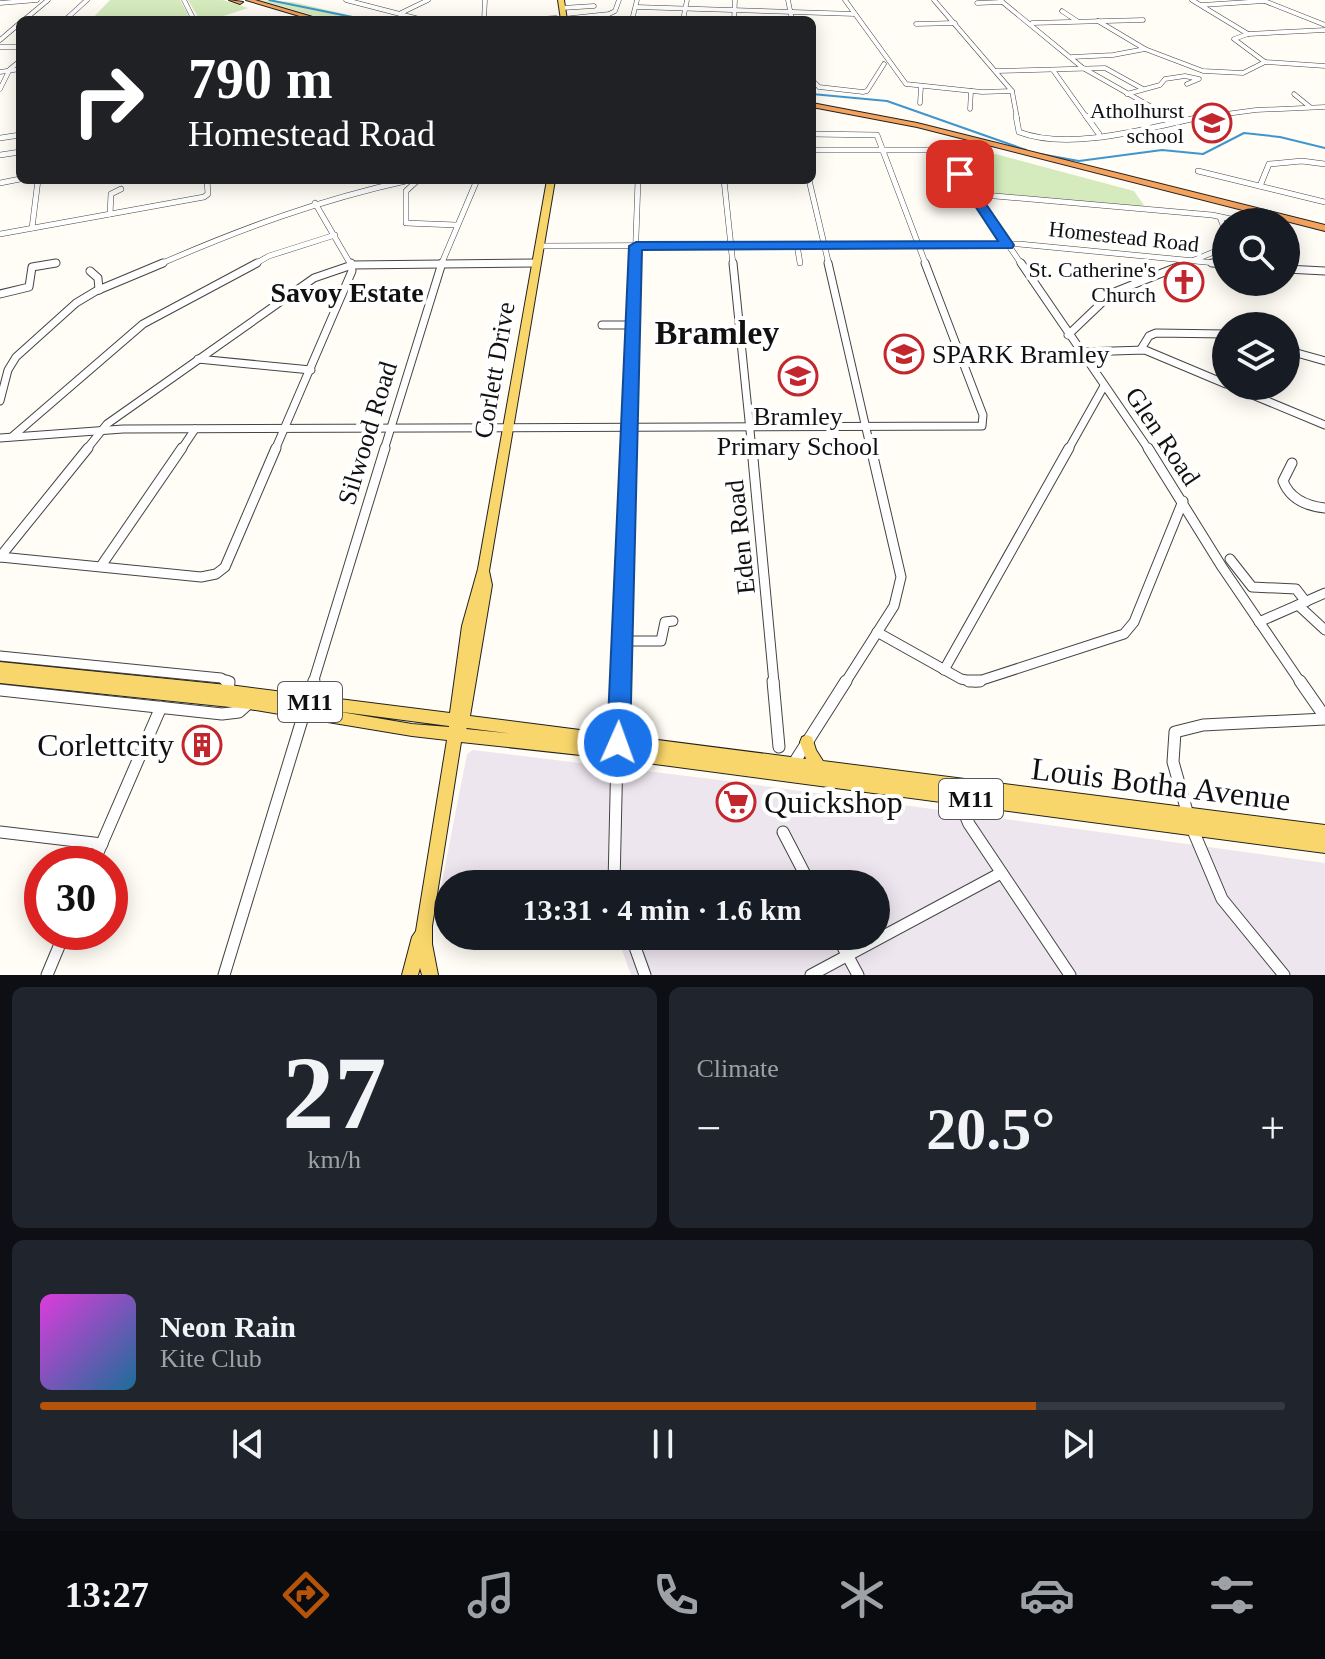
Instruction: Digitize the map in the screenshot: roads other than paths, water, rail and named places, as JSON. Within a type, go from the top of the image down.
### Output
[{"type":"highway","points":[[249,0],[306,16]]},
{"type":"highway","points":[[236,1],[290,16]]},
{"type":"highway","points":[[816,109],[932,134],[1224,208]]},
{"type":"highway","points":[[816,109],[900,121],[1325,231]]},
{"type":"highway","points":[[1300,227],[1325,231]]},
{"type":"main road","name":"Corlett Drive","points":[[424,926],[456,732],[486,585],[484,569],[550,184]]},
{"type":"main road","name":"Louis Botha Avenue","points":[[7,668],[228,691],[456,732],[618,748],[790,770],[958,798],[1325,833]]},
{"type":"main road","name":"Louis Botha Avenue","points":[[7,668],[249,703],[306,706]]},
{"type":"main road","points":[[807,742],[820,769]]},
{"type":"main road","name":"Louis Botha Avenue","points":[[790,770],[820,769],[1190,821],[1325,845]]},
{"type":"main road","points":[[410,975],[424,926]]},
{"type":"main road","points":[[424,926],[430,975]]},
{"type":"street","points":[[2,4],[37,0]]},
{"type":"street","points":[[29,16],[48,0]]},
{"type":"street","points":[[69,16],[87,0]]},
{"type":"street","points":[[346,0],[416,16]]},
{"type":"street","points":[[403,12],[428,0]]},
{"type":"street","points":[[592,0],[597,16]]},
{"type":"street","points":[[633,16],[637,0]]},
{"type":"street","points":[[684,16],[687,0]]},
{"type":"street","points":[[734,16],[735,0]]},
{"type":"street","points":[[788,0],[790,16]]},
{"type":"street","points":[[845,0],[901,81],[971,91],[1012,91]]},
{"type":"street","points":[[934,0],[1012,91],[1019,132],[1029,137],[1147,130],[1250,110],[1325,107]]},
{"type":"street","points":[[1192,0],[1248,34]]},
{"type":"street","points":[[1187,8],[1263,0],[1325,27]]},
{"type":"street","points":[[977,3],[1001,1],[1086,69],[1179,122]]},
{"type":"street","points":[[560,3],[594,6]]},
{"type":"street","points":[[601,16],[613,13],[618,3]]},
{"type":"street","points":[[636,7],[855,14]]},
{"type":"street","points":[[1062,11],[1077,21]]},
{"type":"street","points":[[403,12],[413,16]]},
{"type":"street","points":[[1031,23],[1143,20]]},
{"type":"street","points":[[1098,21],[1145,49],[1199,70],[1236,73],[1249,71],[1265,62]]},
{"type":"street","points":[[916,24],[955,23]]},
{"type":"street","points":[[0,40],[16,27]]},
{"type":"street","points":[[1325,27],[1248,34],[1233,41],[1265,62],[1325,66]]},
{"type":"street","points":[[1085,57],[1086,49]]},
{"type":"street","points":[[1071,57],[1145,49]]},
{"type":"street","points":[[816,83],[822,88],[866,92],[884,64]]},
{"type":"street","points":[[0,72],[16,66]]},
{"type":"street","points":[[0,89],[10,70]]},
{"type":"street","points":[[1053,70],[1099,134]]},
{"type":"street","points":[[996,71],[1111,71],[1143,89]]},
{"type":"street","points":[[1127,94],[1177,77],[1199,79],[1187,84]]},
{"type":"street","points":[[920,103],[921,86]]},
{"type":"street","points":[[970,109],[971,91]]},
{"type":"street","points":[[1294,94],[1310,107]]},
{"type":"street","points":[[0,438],[101,429],[977,427],[984,423],[877,135],[816,134]]},
{"type":"street","points":[[816,150],[884,150]]},
{"type":"street","name":"Glen Road","points":[[884,150],[938,150],[947,155],[1183,501],[1259,622],[1325,718]]},
{"type":"street","points":[[1260,186],[1269,164],[1302,161],[1325,164]]},
{"type":"street","points":[[1198,171],[1325,202]]},
{"type":"street","points":[[32,228],[39,184]]},
{"type":"street","points":[[0,234],[201,197],[208,192],[207,184]]},
{"type":"street","points":[[0,401],[8,370],[16,357],[76,303],[99,290],[231,233],[315,203],[392,184]]},
{"type":"street","points":[[402,184],[407,189],[406,223],[456,225]]},
{"type":"street","points":[[407,189],[413,184]]},
{"type":"street","name":"Silwood Road","points":[[224,975],[441,264],[475,184]]},
{"type":"street","points":[[614,870],[638,184]]},
{"type":"street","name":"Eden Road","points":[[724,184],[779,747]]},
{"type":"street","points":[[790,770],[894,606],[901,577],[810,184]]},
{"type":"street","points":[[110,214],[111,194],[121,189]]},
{"type":"street","points":[[972,194],[1212,216]]},
{"type":"street","points":[[315,203],[352,265]]},
{"type":"street","points":[[13,436],[143,324],[269,256],[335,235]]},
{"type":"street","points":[[797,245],[800,263]]},
{"type":"street","name":"Homestead Road","points":[[540,246],[1007,245],[1212,262]]},
{"type":"street","points":[[1068,335],[1112,293],[1212,253]]},
{"type":"street","points":[[1207,255],[1212,259]]},
{"type":"street","points":[[0,294],[29,287],[32,267],[56,263]]},
{"type":"street","points":[[0,557],[101,429],[314,278],[352,265],[536,263]]},
{"type":"street","points":[[0,557],[201,577],[216,574],[230,560],[352,265]]},
{"type":"street","points":[[1300,270],[1325,271]]},
{"type":"street","points":[[90,271],[98,278],[99,290]]},
{"type":"street","points":[[602,325],[633,325]]},
{"type":"street","points":[[1141,349],[1149,336],[1156,333],[1212,334]]},
{"type":"street","points":[[1081,352],[1141,349],[1212,378]]},
{"type":"street","points":[[1300,354],[1325,361]]},
{"type":"street","points":[[198,359],[311,370]]},
{"type":"street","points":[[944,670],[1104,386]]},
{"type":"street","points":[[1265,400],[1325,425]]},
{"type":"street","points":[[101,566],[195,429]]},
{"type":"street","points":[[1292,463],[1283,481],[1286,491],[1308,505],[1325,508]]},
{"type":"street","points":[[877,632],[944,670],[967,681],[981,682],[1128,632],[1183,501]]},
{"type":"street","points":[[1230,559],[1252,587],[1296,589],[1302,603],[1325,630]]},
{"type":"street","points":[[1259,622],[1325,593]]},
{"type":"street","points":[[622,641],[661,641],[665,622],[673,621]]},
{"type":"street","name":"Louis Botha Avenue","points":[[0,656],[7,668]]},
{"type":"street","name":"Louis Botha Avenue","points":[[0,690],[230,714],[239,712],[249,703]]},
{"type":"street","points":[[0,832],[102,844],[161,707]]},
{"type":"street","points":[[1284,975],[1222,899],[1190,821],[1171,741],[1175,732],[1203,725],[1325,718]]},
{"type":"street","points":[[958,798],[969,824],[1070,975]]},
{"type":"street","points":[[783,832],[803,870]]},
{"type":"street","points":[[811,975],[1001,873]]},
{"type":"street","points":[[47,975],[57,950]]},
{"type":"street","points":[[636,950],[645,975]]},
{"type":"street","points":[[844,950],[858,975]]},
{"type":"waterway","points":[[269,0],[347,16]]},
{"type":"waterway","points":[[816,94],[887,101],[1026,150]]},
{"type":"waterway","points":[[1040,154],[1079,161],[1162,150],[1203,154],[1244,133],[1280,137],[1325,148]]},
{"type":"place","name":"Atholhurst school","points":[[1212,123]]},
{"type":"place","name":"St. Catherine's Church","points":[[1184,282]]},
{"type":"place","name":"SPARK Bramley","points":[[904,354]]},
{"type":"place","name":"Bramley Primary School","points":[[798,376]]},
{"type":"place","name":"Corlettcity","points":[[202,745]]},
{"type":"place","name":"Quickshop","points":[[736,802]]},
{"type":"district","name":"Savoy Estate","points":[[347,292]]},
{"type":"district","name":"Bramley","points":[[717,332]]}]
